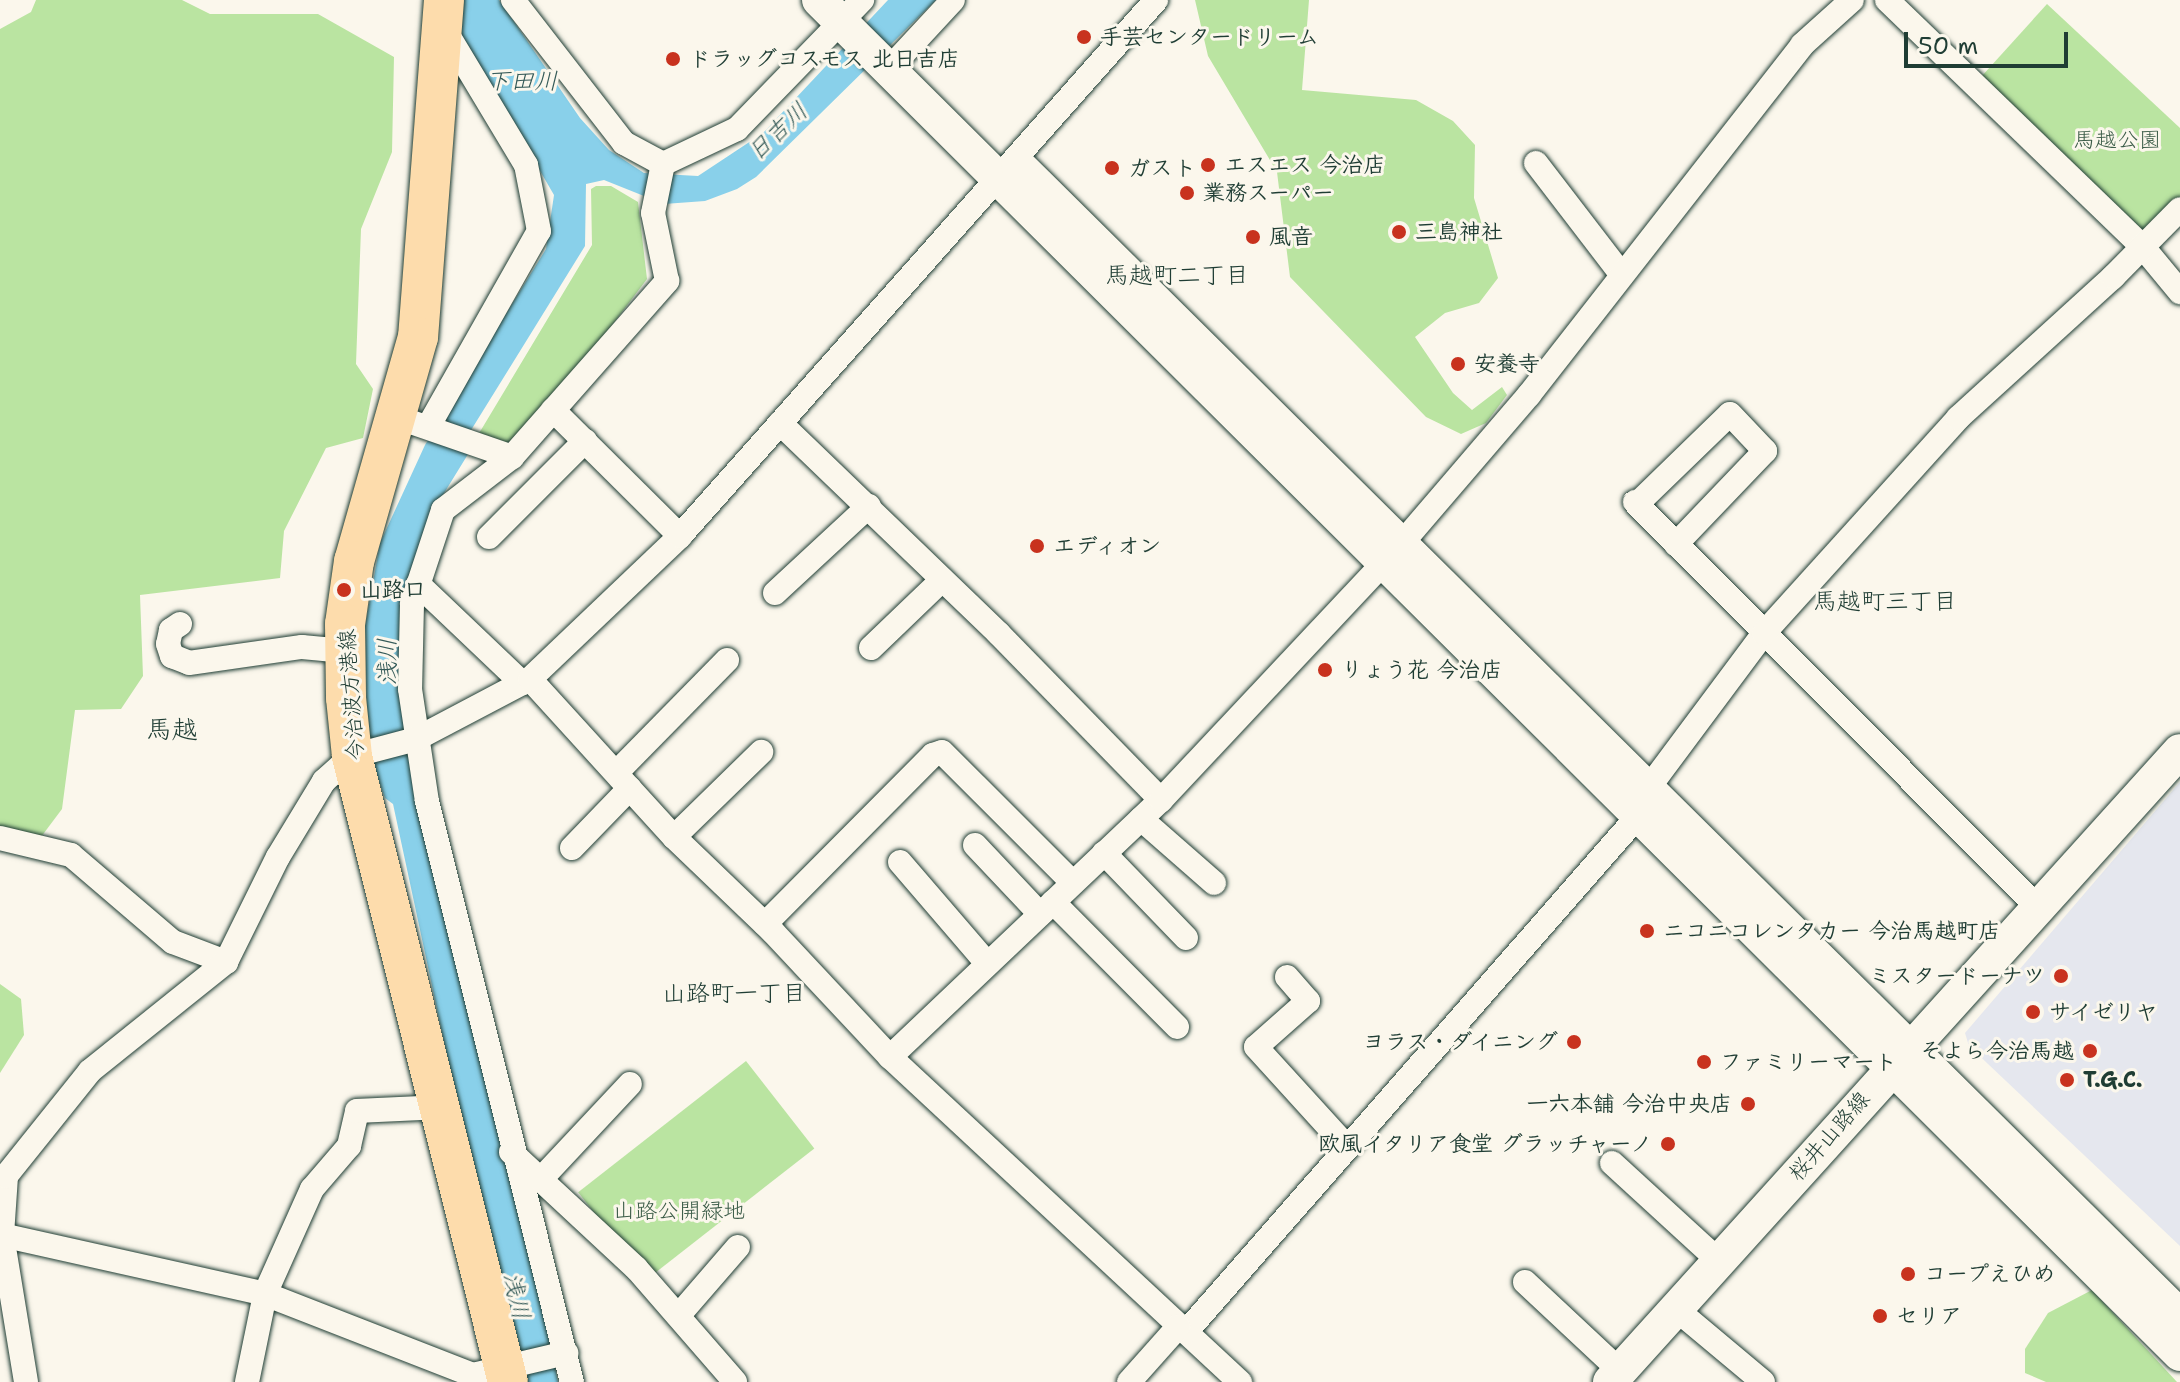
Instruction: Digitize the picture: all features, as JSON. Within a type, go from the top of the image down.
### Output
[{"type":"main road","name":"今治波方港線","points":[[439,6],[414,423],[354,561],[345,651],[363,752],[442,1107],[508,1373]]},
{"type":"street","points":[[513,0],[624,143],[663,165]]},
{"type":"street","points":[[896,60],[953,0]]},
{"type":"street","points":[[26,1382],[2,1235],[3,1175],[90,1071],[226,962],[316,794],[363,752],[416,739],[526,681],[680,536],[1156,0]]},
{"type":"street","points":[[890,1057],[1161,800],[1392,554],[1622,275],[1802,45],[1852,0]]},
{"type":"street","points":[[1887,0],[2142,246],[2180,292]]},
{"type":"street","points":[[439,6],[526,165],[539,231],[414,423],[512,457]]},
{"type":"street","points":[[663,165],[727,137],[847,9],[1639,805],[1900,1057],[2180,1316]]},
{"type":"street","points":[[1536,163],[1622,275]]},
{"type":"street","points":[[572,1382],[510,1151],[416,739],[410,689],[412,604],[443,510],[512,457],[667,281],[653,213],[663,165]]},
{"type":"street","points":[[1129,1382],[1182,1329],[1347,1147],[1639,805],[1764,633],[1958,418],[2180,209]]},
{"type":"street","points":[[553,410],[680,536]]},
{"type":"street","points":[[1676,544],[1765,451],[1730,414],[1636,503],[1676,544],[1764,633],[2040,910]]},
{"type":"street","points":[[780,423],[869,506],[1161,800]]},
{"type":"street","points":[[489,537],[585,441]]},
{"type":"street","points":[[775,593],[869,506]]},
{"type":"street","points":[[871,648],[942,580]]},
{"type":"street","points":[[418,584],[526,681],[624,780],[674,837],[765,924],[890,1057],[1240,1382]]},
{"type":"street","points":[[180,624],[171,630],[168,644],[172,656],[189,663],[219,654],[302,647],[345,651]]},
{"type":"street","points":[[572,848],[624,780],[727,660]]},
{"type":"street","name":"桜井山路線","points":[[1615,1376],[1900,1057],[2040,910],[2180,751]]},
{"type":"street","points":[[674,837],[761,752]]},
{"type":"street","points":[[765,924],[933,755],[942,752],[1073,883]]},
{"type":"street","points":[[1141,819],[1214,883]]},
{"type":"street","points":[[0,838],[71,855],[173,942],[226,962]]},
{"type":"street","points":[[975,845],[1177,1027]]},
{"type":"street","points":[[1104,853],[1186,938]]},
{"type":"street","points":[[900,862],[987,963]]},
{"type":"street","points":[[1287,977],[1308,1001],[1256,1047],[1347,1147]]},
{"type":"street","points":[[1900,1057],[2180,1354]]},
{"type":"street","points":[[541,1179],[630,1084]]},
{"type":"street","points":[[247,1382],[265,1294],[312,1189],[349,1146],[357,1111],[442,1107]]},
{"type":"street","points":[[510,1151],[679,1315],[735,1382]]},
{"type":"street","points":[[1612,1163],[1720,1262]]},
{"type":"street","points":[[2,1235],[265,1294],[473,1375],[508,1373],[564,1354]]},
{"type":"street","points":[[679,1315],[738,1247]]},
{"type":"street","points":[[1525,1282],[1615,1376]]},
{"type":"street","points":[[1677,1310],[1763,1382]]},
{"type":"shaded area","name":"そよら今治馬越","points":[[2180,782],[2180,1246],[1969,1046],[1965,1033]]},
{"type":"green space","points":[[36,0],[182,0],[210,14],[318,14],[394,57],[392,152],[361,229],[356,364],[373,389],[363,438],[326,448],[284,531],[280,578],[140,595],[143,676],[121,709],[75,710],[62,809],[41,837],[0,828],[0,29],[31,12]]},
{"type":"green space","points":[[1195,0],[1309,0],[1302,90],[1416,100],[1453,121],[1475,145],[1474,198],[1498,278],[1479,303],[1445,313],[1415,337],[1453,393],[1472,410],[1502,387],[1507,395],[1486,423],[1461,434],[1426,417],[1290,277],[1277,172],[1208,56]]},
{"type":"green space","name":"馬越公園","points":[[2047,4],[2180,128],[2180,199],[2142,235],[1981,77]]},
{"type":"green space","points":[[611,186],[638,202],[647,279],[572,378],[508,449],[478,435],[592,245],[591,189]]},
{"type":"green space","points":[[0,984],[21,999],[24,1035],[0,1073]]},
{"type":"green space","name":"山路公開緑地","points":[[746,1061],[814,1148],[646,1280],[578,1192]]},
{"type":"green space","points":[[2092,1290],[2177,1382],[2046,1382],[2025,1373],[2025,1349],[2048,1313]]},
{"type":"water","points":[[441,0],[499,0],[580,118],[609,150],[644,173],[698,176],[763,133],[888,0],[936,0],[756,177],[737,189],[705,201],[664,204],[604,180],[586,184],[585,246],[468,435],[470,451],[438,503],[405,670],[558,1382],[517,1382],[393,804],[385,798],[372,762],[367,710],[365,627],[380,543],[425,445],[546,249],[554,195]]},
{"type":"place","name":"手芸センタードリーム","points":[[1084,37]]},
{"type":"place","name":"ドラッグコスモス 北日吉店","points":[[673,59]]},
{"type":"place","name":"エスエス 今治店","points":[[1208,165]]},
{"type":"place","name":"ガスト","points":[[1112,168]]},
{"type":"place","name":"業務スーパー","points":[[1187,193]]},
{"type":"place","name":"三島神社","points":[[1399,232]]},
{"type":"place","name":"風音","points":[[1253,237]]},
{"type":"place","name":"安養寺","points":[[1458,364]]},
{"type":"place","name":"エディオン","points":[[1037,546]]},
{"type":"place","name":"山路口","points":[[344,590]]},
{"type":"place","name":"りょう花 今治店","points":[[1325,670]]},
{"type":"place","name":"ニコニコレンタカー 今治馬越町店","points":[[1647,931]]},
{"type":"place","name":"ミスタードーナツ","points":[[2061,976]]},
{"type":"place","name":"サイゼリヤ","points":[[2033,1012]]},
{"type":"place","name":"ヨラス・ダイニング","points":[[1574,1042]]},
{"type":"place","name":"そよら今治馬越","points":[[2090,1051]]},
{"type":"place","name":"ファミリーマート","points":[[1704,1062]]},
{"type":"place","name":"T.G.C.","points":[[2067,1080]]},
{"type":"place","name":"一六本舗 今治中央店","points":[[1748,1104]]},
{"type":"place","name":"欧風イタリア食堂 グラッチャーノ","points":[[1668,1144]]},
{"type":"place","name":"コープえひめ","points":[[1908,1274]]},
{"type":"place","name":"セリア","points":[[1880,1316]]},
{"type":"district","name":"馬越町二丁目","points":[[1177,276]]},
{"type":"district","name":"馬越町三丁目","points":[[1885,602]]},
{"type":"district","name":"馬越","points":[[172,729]]},
{"type":"district","name":"山路町一丁目","points":[[734,994]]},
{"type":"water label","name":"下田川","points":[[522,82]]},
{"type":"water label","name":"日吉川","points":[[778,132]]},
{"type":"water label","name":"浅川","points":[[388,662]]},
{"type":"water label","name":"浅川","points":[[516,1296]]}]
